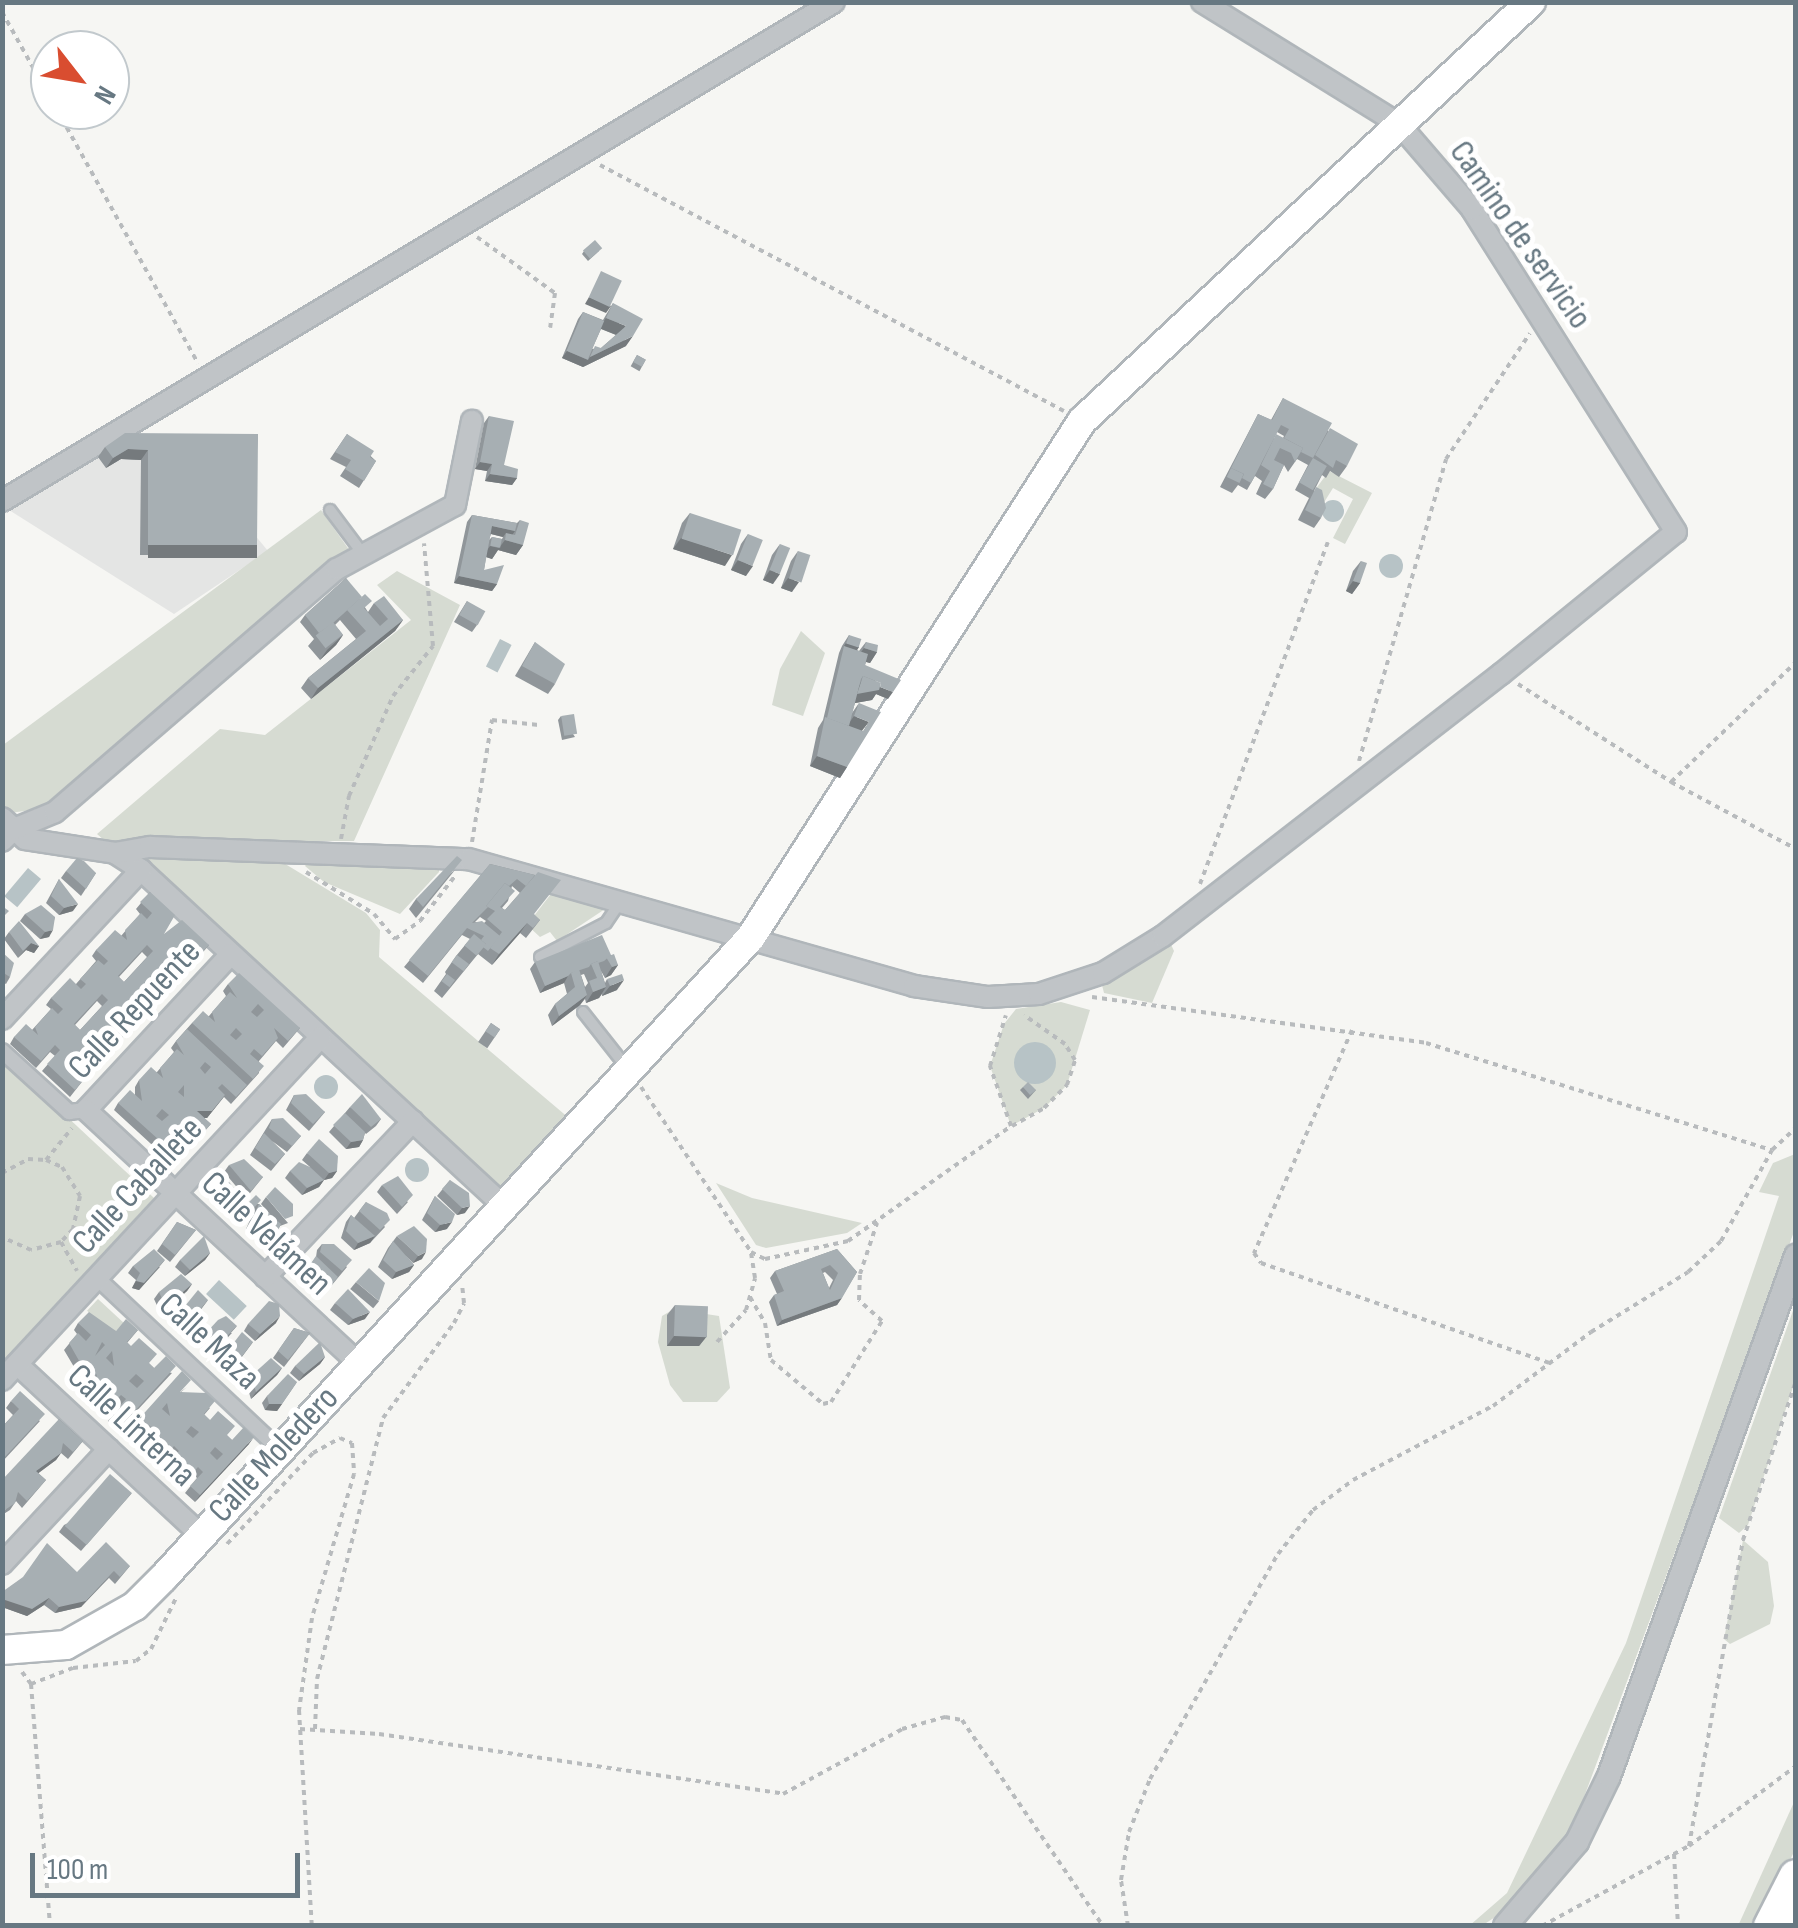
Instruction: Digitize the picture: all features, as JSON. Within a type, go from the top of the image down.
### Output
[{"type":"highway","points":[[1771,1926],[1796,1877]]},
{"type":"main road","name":"Calle Moledero","points":[[5,1646],[66,1645],[135,1606],[209,1545],[279,1449],[506,1208],[751,937],[1082,420],[1531,2]]},
{"type":"street","points":[[2,500],[834,2]]},
{"type":"street","name":"Camino de servicio","points":[[1202,2],[1399,124],[1472,209],[1676,532],[1501,674]]},
{"type":"street","points":[[6,829],[55,812],[272,618],[364,554],[455,505],[472,421]]},
{"type":"street","points":[[6,829],[25,839],[115,853],[150,848],[279,850],[469,859],[751,937],[833,967],[914,986],[1010,996],[1103,973],[1188,916],[1501,674]]},
{"type":"street","points":[[115,853],[141,870],[506,1208]]},
{"type":"street","points":[[2,1019],[141,870]]},
{"type":"street","name":"Calle Repuente","points":[[82,1116],[232,954]]},
{"type":"street","name":"Calle Caballete","points":[[10,1372],[91,1278],[321,1037]]},
{"type":"street","points":[[2,1051],[69,1112],[82,1116]]},
{"type":"street","name":"Calle Velámen","points":[[82,1116],[175,1194],[359,1364]]},
{"type":"street","points":[[266,1278],[412,1122]]},
{"type":"street","points":[[1505,1926],[1535,1898],[1577,1842],[1609,1776],[1796,1256]]},
{"type":"street","name":"Calle Maza","points":[[91,1278],[279,1449]]},
{"type":"street","name":"Calle Linterna","points":[[10,1372],[109,1450],[209,1545]]},
{"type":"street","points":[[2,1564],[109,1450]]},
{"type":"lane","points":[[330,510],[364,554]]},
{"type":"lane","points":[[540,957],[606,923],[621,901]]},
{"type":"lane","points":[[583,1012],[629,1070]]},
{"type":"path","points":[[2,12],[30,62]]},
{"type":"path","points":[[67,130],[207,378]]},
{"type":"path","points":[[580,155],[1082,420]]},
{"type":"path","points":[[461,226],[555,293],[550,328]]},
{"type":"path","points":[[1351,790],[1446,460],[1540,316]]},
{"type":"path","points":[[339,853],[349,796],[393,696],[433,646],[421,524]]},
{"type":"path","points":[[1188,916],[1328,542]]},
{"type":"path","points":[[1671,782],[1796,662]]},
{"type":"path","points":[[1501,674],[1671,782],[1796,849]]},
{"type":"path","points":[[279,850],[323,887],[374,914],[395,939],[420,921],[469,859],[492,720],[539,725]]},
{"type":"path","points":[[1070,984],[1107,1003],[1352,1030],[1426,1043],[1772,1150]]},
{"type":"path","points":[[629,1070],[751,1252],[766,1259],[848,1241],[1011,1126],[1044,1108],[1067,1085],[1076,1060],[1010,996],[990,1066],[1011,1126]]},
{"type":"path","points":[[1352,1030],[1254,1254],[1261,1263],[1550,1364]]},
{"type":"path","points":[[46,1160],[82,1116]]},
{"type":"path","points":[[1128,1926],[1121,1880],[1128,1832],[1150,1779],[1278,1554],[1313,1510],[1353,1480],[1493,1406],[1688,1272],[1722,1241],[1772,1150],[1796,1128]]},
{"type":"path","points":[[2,1173],[28,1159],[46,1160],[62,1167],[80,1196],[74,1230],[61,1242],[32,1250],[2,1236]]},
{"type":"path","points":[[751,1252],[750,1297],[765,1323],[772,1360],[823,1404],[831,1402],[882,1321],[860,1300],[860,1274],[877,1223]]},
{"type":"path","points":[[61,1242],[91,1278]]},
{"type":"path","points":[[316,1730],[317,1679],[382,1418],[464,1304],[462,1284],[448,1269]]},
{"type":"path","points":[[716,1342],[750,1297]]},
{"type":"path","points":[[1689,1846],[1743,1540],[1796,1381]]},
{"type":"path","points":[[209,1545],[313,1454],[340,1438],[352,1443],[354,1474],[312,1618],[300,1729],[312,1926]]},
{"type":"path","points":[[32,1684],[73,1668],[136,1661],[151,1649],[190,1584]]},
{"type":"path","points":[[5,1646],[32,1684],[50,1926]]},
{"type":"path","points":[[300,1729],[783,1794],[902,1729],[945,1717],[962,1720],[1102,1926]]},
{"type":"path","points":[[1542,1926],[1689,1846],[1796,1766]]},
{"type":"path","points":[[1674,1854],[1678,1926]]},
{"type":"shaded area","points":[[118,444],[250,529],[268,551],[174,614],[9,510]]},
{"type":"shaded area","points":[[1329,471],[1372,493],[1345,544],[1333,538],[1353,499],[1333,488],[1323,504],[1309,498]]},
{"type":"shaded area","points":[[1333,500],[1341,503],[1341,519],[1333,522],[1325,519],[1322,511],[1325,503]]},
{"type":"shaded area","points":[[321,510],[350,551],[39,809],[10,813],[3,806],[3,745]]},
{"type":"shaded area","points":[[1391,554],[1403,566],[1391,578],[1379,566]]},
{"type":"shaded area","points":[[397,571],[460,605],[354,841],[105,841],[97,834],[220,729],[265,735],[411,620],[377,585]]},
{"type":"shaded area","points":[[801,631],[825,653],[803,716],[772,705],[780,669]]},
{"type":"shaded area","points":[[500,639],[512,645],[498,673],[486,667]]},
{"type":"shaded area","points":[[152,855],[277,859],[366,913],[380,930],[379,957],[570,1119],[513,1188],[500,1186],[146,862]]},
{"type":"shaded area","points":[[311,858],[439,864],[439,872],[400,914],[324,882],[305,866]]},
{"type":"shaded area","points":[[28,868],[41,879],[17,907],[4,896]]},
{"type":"shaded area","points":[[554,890],[605,909],[557,941],[550,932],[540,937],[527,925]]},
{"type":"shaded area","points":[[1169,940],[1174,951],[1152,1003],[1104,993],[1102,985]]},
{"type":"shaded area","points":[[1061,1002],[1090,1010],[1067,1085],[1044,1108],[1011,1126],[990,1066],[1004,1024],[1016,1009]]},
{"type":"shaded area","points":[[1035,1042],[1050,1048],[1056,1063],[1050,1078],[1035,1084],[1020,1078],[1014,1063],[1020,1048]]},
{"type":"shaded area","points":[[2,1056],[154,1198],[3,1362],[2,1362]]},
{"type":"shaded area","points":[[321,1075],[331,1075],[338,1087],[331,1099],[321,1099],[314,1092],[314,1082]]},
{"type":"shaded area","points":[[1795,1154],[1795,1229],[1574,1824],[1518,1902],[1483,1925],[1469,1926],[1507,1893],[1626,1643],[1779,1196],[1759,1192],[1773,1163]]},
{"type":"shaded area","points":[[417,1158],[429,1170],[417,1182],[405,1170]]},
{"type":"shaded area","points":[[716,1183],[752,1198],[862,1223],[847,1233],[766,1248],[756,1245]]},
{"type":"shaded area","points":[[219,1280],[247,1306],[234,1320],[206,1294]]},
{"type":"shaded area","points":[[98,1299],[124,1323],[113,1335],[87,1311]]},
{"type":"shaded area","points":[[1795,1305],[1795,1381],[1748,1525],[1739,1533],[1719,1518]]},
{"type":"shaded area","points":[[674,1309],[719,1316],[730,1388],[717,1402],[683,1402],[670,1385],[658,1342],[662,1316]]},
{"type":"shaded area","points":[[1743,1540],[1768,1562],[1774,1606],[1770,1624],[1730,1644],[1724,1639]]},
{"type":"shaded area","points":[[1795,1800],[1795,1850],[1757,1925],[1738,1926]]},
{"type":"building","points":[[595,240],[602,248],[590,259],[583,250]]},
{"type":"building","points":[[601,271],[622,281],[610,307],[589,297]]},
{"type":"building","points":[[613,303],[643,319],[633,336],[590,357],[595,346],[601,348],[626,326],[606,318]]},
{"type":"building","points":[[583,312],[604,321],[588,360],[567,351]]},
{"type":"building","points":[[637,355],[646,360],[642,367],[633,362]]},
{"type":"building","points":[[1283,398],[1332,423],[1313,458],[1284,438],[1289,429],[1281,425],[1251,483],[1231,468],[1258,414],[1272,420]]},
{"type":"building","points":[[489,416],[514,421],[504,465],[518,469],[517,478],[490,474],[492,464],[480,462]]},
{"type":"building","points":[[1330,428],[1358,444],[1347,466],[1336,460],[1333,468],[1315,455]]},
{"type":"building","points":[[125,433],[258,434],[257,545],[148,545],[148,450],[128,449],[113,458],[105,447]]},
{"type":"building","points":[[347,434],[374,451],[370,457],[376,461],[364,481],[345,469],[351,460],[335,452]]},
{"type":"building","points":[[1276,434],[1303,448],[1295,462],[1291,453],[1280,448],[1274,460],[1284,465],[1273,489],[1263,484],[1270,471],[1261,465]]},
{"type":"building","points":[[1313,458],[1327,466],[1313,490],[1299,482]]},
{"type":"building","points":[[1231,468],[1244,474],[1239,483],[1227,477]]},
{"type":"building","points":[[1316,487],[1322,490],[1326,508],[1321,518],[1305,510]]},
{"type":"building","points":[[690,513],[741,530],[733,555],[682,539]]},
{"type":"building","points":[[472,515],[517,523],[515,531],[492,526],[484,570],[504,565],[497,584],[459,576]]},
{"type":"building","points":[[520,520],[529,523],[523,545],[505,540],[506,533],[515,535]]},
{"type":"building","points":[[748,534],[763,540],[752,566],[738,560]]},
{"type":"building","points":[[492,537],[502,539],[500,548],[490,546]]},
{"type":"building","points":[[780,544],[790,548],[780,574],[770,570]]},
{"type":"building","points":[[798,551],[810,555],[801,583],[789,579]]},
{"type":"building","points":[[1361,561],[1367,563],[1360,583],[1353,581]]},
{"type":"building","points":[[346,578],[362,597],[319,633],[305,615]]},
{"type":"building","points":[[365,594],[372,601],[364,608],[380,626],[388,619],[374,603],[384,596],[403,620],[318,688],[308,678],[366,631],[347,610]]},
{"type":"building","points":[[467,601],[485,611],[478,625],[459,615]]},
{"type":"building","points":[[333,622],[343,635],[326,648],[316,636]]},
{"type":"building","points":[[849,635],[861,639],[859,648],[846,644]]},
{"type":"building","points":[[535,642],[565,664],[555,684],[522,666]]},
{"type":"building","points":[[866,642],[878,645],[877,652],[864,648]]},
{"type":"building","points":[[844,646],[868,654],[865,665],[901,680],[893,692],[863,676],[849,726],[827,718]]},
{"type":"building","points":[[863,676],[881,683],[879,690],[857,694]]},
{"type":"building","points":[[859,703],[881,712],[847,767],[817,756],[825,717],[863,731],[869,722],[854,716]]},
{"type":"building","points":[[574,714],[577,734],[564,736],[561,716]]},
{"type":"building","points":[[457,856],[462,860],[423,907],[416,899]]},
{"type":"building","points":[[77,858],[96,873],[86,889],[66,871]]},
{"type":"building","points":[[490,864],[535,875],[526,886],[517,879],[509,886],[505,883],[472,923],[482,921],[500,936],[488,951],[481,940],[484,936],[467,928],[428,976],[409,960]]},
{"type":"building","points":[[538,872],[561,880],[534,914],[540,920],[533,928],[527,923],[499,954],[490,948],[502,932],[487,919],[495,911],[486,906],[505,883],[515,891],[500,907],[505,910]]},
{"type":"building","points":[[59,879],[78,904],[64,908],[51,896]]},
{"type":"building","points":[[150,892],[175,915],[164,934],[182,920],[209,945],[197,957],[184,945],[187,956],[170,974],[164,967],[159,972],[172,984],[154,1005],[141,993],[143,1003],[126,1022],[115,1020],[128,1032],[109,1052],[97,1041],[100,1051],[83,1068],[77,1063],[73,1067],[85,1078],[75,1090],[47,1064],[60,1050],[55,1045],[41,1061],[14,1037],[26,1024],[38,1035],[35,1027],[52,1008],[58,1014],[63,1009],[51,998],[70,978],[81,989],[86,984],[80,979],[98,960],[104,965],[108,961],[96,950],[115,930],[127,940],[125,930],[141,913],[147,919],[152,913],[140,902]],"holes":[[[147,945],[153,951],[124,982],[118,976]],[[102,994],[108,1000],[80,1030],[74,1024]]]},
{"type":"building","points":[[41,905],[55,917],[53,930],[45,932],[25,914]]},
{"type":"building","points":[[19,921],[39,946],[31,943],[23,951],[9,932]]},
{"type":"building","points":[[474,934],[486,944],[477,956],[464,945]]},
{"type":"building","points":[[602,935],[611,955],[545,986],[535,962]]},
{"type":"building","points":[[2,952],[14,963],[10,977],[2,972]]},
{"type":"building","points":[[614,954],[618,965],[612,967],[606,957]]},
{"type":"building","points":[[457,955],[469,964],[464,971],[452,962]]},
{"type":"building","points":[[598,961],[606,987],[593,992],[589,981],[597,978],[591,964]]},
{"type":"building","points":[[579,969],[587,995],[559,1016],[555,1004],[575,987],[571,973]]},
{"type":"building","points":[[239,973],[300,1028],[288,1041],[274,1028],[278,1038],[262,1056],[254,1049],[250,1054],[264,1066],[253,1079],[192,1023],[203,1011],[215,1022],[212,1012],[230,992],[237,998],[228,984]],"holes":[[[258,1004],[264,1010],[257,1017],[251,1012]],[[236,1028],[242,1034],[236,1040],[230,1035]]]},
{"type":"building","points":[[447,974],[455,980],[450,987],[442,981]]},
{"type":"building","points":[[622,974],[624,980],[610,986],[607,979]]},
{"type":"building","points":[[491,1023],[500,1029],[495,1037],[485,1031]]},
{"type":"building","points":[[187,1029],[247,1085],[236,1097],[222,1084],[218,1088],[225,1095],[212,1111],[197,1111],[211,1124],[200,1136],[194,1130],[176,1134],[190,1146],[179,1158],[118,1103],[130,1090],[142,1101],[139,1080],[151,1067],[163,1078],[160,1068],[177,1049],[184,1055],[176,1041]],"holes":[[[205,1062],[211,1067],[205,1074],[200,1068]],[[162,1109],[169,1115],[162,1121],[156,1116]]]},
{"type":"building","points":[[1028,1082],[1036,1090],[1030,1095],[1023,1087]]},
{"type":"building","points":[[306,1094],[325,1112],[313,1124],[291,1103],[294,1095]]},
{"type":"building","points":[[362,1094],[381,1119],[371,1127],[350,1107]]},
{"type":"building","points":[[345,1113],[365,1132],[363,1140],[351,1142],[333,1125]]},
{"type":"building","points":[[283,1118],[301,1136],[292,1146],[269,1128],[272,1119]]},
{"type":"building","points":[[264,1133],[285,1154],[275,1164],[255,1148]]},
{"type":"building","points":[[319,1139],[338,1156],[337,1171],[329,1173],[307,1153]]},
{"type":"building","points":[[244,1159],[263,1177],[251,1191],[229,1165]]},
{"type":"building","points":[[299,1162],[324,1180],[307,1188],[290,1171]]},
{"type":"building","points":[[224,1176],[243,1199],[234,1207],[215,1184]]},
{"type":"building","points":[[398,1176],[413,1195],[402,1207],[382,1185]]},
{"type":"building","points":[[450,1180],[469,1193],[470,1206],[462,1208],[442,1189]]},
{"type":"building","points":[[275,1187],[293,1204],[293,1216],[285,1219],[266,1197]]},
{"type":"building","points":[[256,1195],[261,1200],[253,1209],[247,1204]]},
{"type":"building","points":[[435,1196],[455,1214],[452,1222],[440,1225],[427,1213]]},
{"type":"building","points":[[366,1202],[387,1213],[390,1220],[380,1230],[359,1211]]},
{"type":"building","points":[[259,1204],[281,1224],[277,1232],[264,1235],[251,1222]]},
{"type":"building","points":[[351,1215],[375,1236],[358,1243],[346,1231]]},
{"type":"building","points":[[177,1222],[196,1230],[175,1255],[162,1244]]},
{"type":"building","points":[[414,1226],[427,1239],[426,1252],[418,1256],[397,1236]]},
{"type":"building","points":[[204,1236],[210,1253],[190,1270],[180,1260]]},
{"type":"building","points":[[393,1241],[414,1265],[396,1272],[383,1260]]},
{"type":"building","points":[[322,1244],[334,1244],[352,1260],[342,1271],[320,1252]]},
{"type":"building","points":[[154,1249],[165,1260],[144,1283],[136,1281],[140,1273],[133,1266]]},
{"type":"building","points":[[837,1249],[857,1272],[842,1298],[782,1320],[774,1295],[784,1291],[775,1271]],"holes":[[[830,1265],[838,1273],[830,1290],[821,1269]]]},
{"type":"building","points":[[316,1256],[338,1277],[326,1291],[303,1275]]},
{"type":"building","points":[[369,1268],[385,1283],[379,1301],[356,1282]]},
{"type":"building","points":[[181,1274],[192,1284],[166,1307],[159,1292]]},
{"type":"building","points":[[348,1289],[370,1312],[353,1319],[335,1303]]},
{"type":"building","points":[[198,1290],[208,1300],[191,1321],[176,1317]]},
{"type":"building","points":[[269,1301],[279,1304],[280,1316],[260,1334],[248,1324]]},
{"type":"building","points":[[675,1305],[708,1306],[707,1337],[674,1336]]},
{"type":"building","points":[[89,1312],[116,1331],[126,1319],[138,1330],[127,1342],[131,1346],[139,1338],[157,1354],[149,1363],[154,1368],[166,1356],[176,1366],[123,1424],[113,1414],[126,1399],[121,1395],[113,1403],[94,1385],[97,1374],[84,1388],[72,1377],[82,1366],[69,1343],[78,1333],[86,1341],[91,1335],[78,1323]],"holes":[[[136,1374],[144,1381],[137,1388],[129,1381]]]},
{"type":"building","points":[[226,1316],[237,1326],[215,1349],[208,1347],[205,1334]]},
{"type":"building","points":[[294,1328],[310,1333],[288,1360],[278,1351]]},
{"type":"building","points":[[242,1332],[253,1342],[237,1363],[222,1358]]},
{"type":"building","points":[[320,1342],[325,1357],[304,1374],[295,1366]]},
{"type":"building","points":[[271,1358],[282,1368],[256,1392],[251,1376]]},
{"type":"building","points":[[182,1371],[191,1380],[180,1392],[206,1393],[215,1401],[204,1414],[210,1420],[218,1411],[235,1426],[227,1435],[232,1440],[244,1427],[254,1437],[200,1495],[190,1486],[203,1472],[198,1467],[190,1476],[171,1459],[179,1451],[174,1446],[162,1460],[147,1437],[154,1430],[149,1425],[138,1438],[129,1430]],"holes":[[[191,1426],[199,1432],[193,1438],[186,1432]],[[215,1447],[223,1454],[217,1460],[210,1453]]]},
{"type":"building","points":[[288,1374],[297,1382],[282,1404],[269,1404],[267,1396]]},
{"type":"building","points":[[20,1391],[45,1414],[2,1460],[2,1427],[19,1409],[11,1401]]},
{"type":"building","points":[[59,1419],[83,1441],[73,1452],[63,1443],[61,1453],[36,1471],[46,1480],[27,1501],[18,1492],[15,1503],[2,1512],[2,1480]]},
{"type":"building","points":[[110,1474],[132,1493],[87,1545],[65,1526]]},
{"type":"building","points":[[106,1542],[130,1566],[120,1577],[114,1571],[86,1601],[59,1607],[49,1598],[32,1609],[2,1599],[2,1592],[23,1577],[47,1543],[77,1572]]}]
